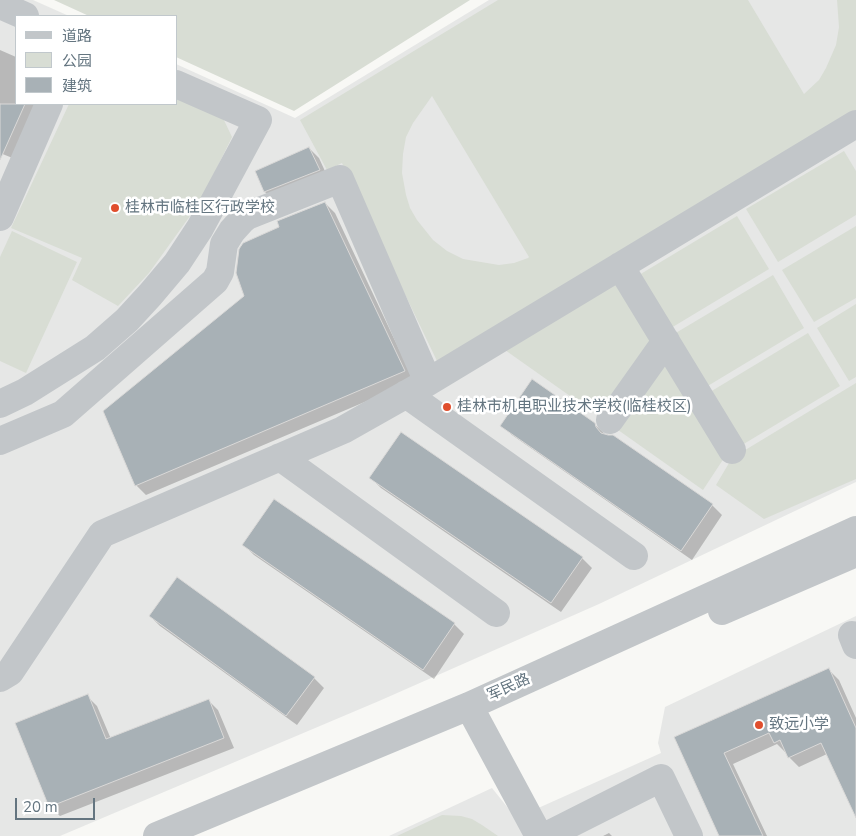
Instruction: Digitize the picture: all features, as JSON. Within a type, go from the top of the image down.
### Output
[{"type":"street","points":[[0,5],[22,15]]},
{"type":"street","points":[[0,404],[58,373],[95,348],[114,332],[150,296],[177,263],[200,228],[258,120],[178,85]]},
{"type":"street","points":[[0,217],[49,105]]},
{"type":"street","points":[[0,678],[10,672],[102,534],[343,430],[417,388],[856,124]]},
{"type":"street","points":[[0,441],[63,414],[215,281],[220,272],[224,244],[232,231],[247,216],[340,179],[417,388],[634,556]]},
{"type":"street","points":[[620,266],[732,450]]},
{"type":"street","points":[[610,420],[666,342]]},
{"type":"street","points":[[280,457],[496,613]]},
{"type":"street","name":"军民路","points":[[205,836],[473,712],[856,530]]},
{"type":"street","name":"军民路","points":[[157,836],[473,712],[856,553]]},
{"type":"street","points":[[473,712],[539,836]]},
{"type":"street","points":[[546,836],[661,778],[689,836]]},
{"type":"shaded area","name":"桂林市机电职业技术学校(临桂校区)","points":[[0,0],[33,0],[67,15],[15,15],[15,105],[178,105],[178,65],[295,118],[489,0],[856,0],[856,482],[599,604],[379,701],[60,836],[0,836]]},
{"type":"shaded area","name":"致远小学","points":[[856,616],[856,836],[389,836],[492,788],[516,818],[661,753],[658,743],[665,707]]},
{"type":"green space","points":[[54,0],[470,0],[294,111],[178,58],[178,15],[87,15]]},
{"type":"green space","points":[[498,0],[748,0],[804,94],[819,80],[836,45],[839,27],[837,0],[856,0],[856,110],[437,361],[342,163],[327,170],[300,120]],"holes":[[[432,96],[529,257],[514,263],[499,265],[463,259],[447,251],[433,240],[417,220],[410,208],[406,195],[402,173],[403,154],[406,137],[413,123]]]},
{"type":"green space","points":[[178,97],[222,116],[232,137],[200,202],[149,273],[118,306],[72,280],[82,258],[11,228],[69,105],[178,105]]},
{"type":"green space","points":[[844,151],[856,171],[856,215],[778,262],[746,209]]},
{"type":"green space","points":[[737,216],[769,269],[671,328],[639,275]]},
{"type":"green space","points":[[856,226],[856,298],[814,322],[782,270]]},
{"type":"green space","points":[[12,231],[77,262],[26,373],[0,361],[0,257]]},
{"type":"green space","points":[[773,275],[804,328],[706,387],[674,334]]},
{"type":"green space","points":[[620,280],[726,455],[703,490],[505,350]]},
{"type":"green space","points":[[856,304],[856,377],[849,381],[817,328]]},
{"type":"green space","points":[[808,333],[840,386],[742,445],[710,392]]},
{"type":"green space","points":[[856,383],[856,479],[764,519],[716,485],[732,458]]},
{"type":"green space","points":[[442,815],[461,816],[472,819],[498,836],[397,836]]},
{"type":"building","points":[[0,104],[25,105],[0,160]]},
{"type":"building","points":[[309,147],[320,170],[264,192],[255,171]]},
{"type":"building","points":[[325,202],[405,371],[135,486],[103,411],[244,296],[236,273],[239,249],[243,243],[279,227],[277,221]]},
{"type":"building","points":[[532,379],[595,423],[601,433],[613,435],[713,504],[681,551],[500,426]]},
{"type":"building","points":[[401,432],[583,557],[551,603],[369,478]]},
{"type":"building","points":[[274,499],[455,623],[423,670],[242,545]]},
{"type":"building","points":[[177,577],[315,677],[286,716],[149,616]]},
{"type":"building","points":[[829,668],[856,728],[856,818],[821,743],[788,758],[780,740],[774,743],[769,733],[724,753],[763,836],[719,836],[674,737]]},
{"type":"building","points":[[88,694],[106,739],[209,699],[224,738],[49,807],[15,723]]},
{"type":"place","name":"桂林市临桂区行政学校","points":[[115,208]]},
{"type":"place","name":"桂林市机电职业技术学校(临桂校区)","points":[[447,407]]},
{"type":"place","name":"致远小学","points":[[759,725]]}]
